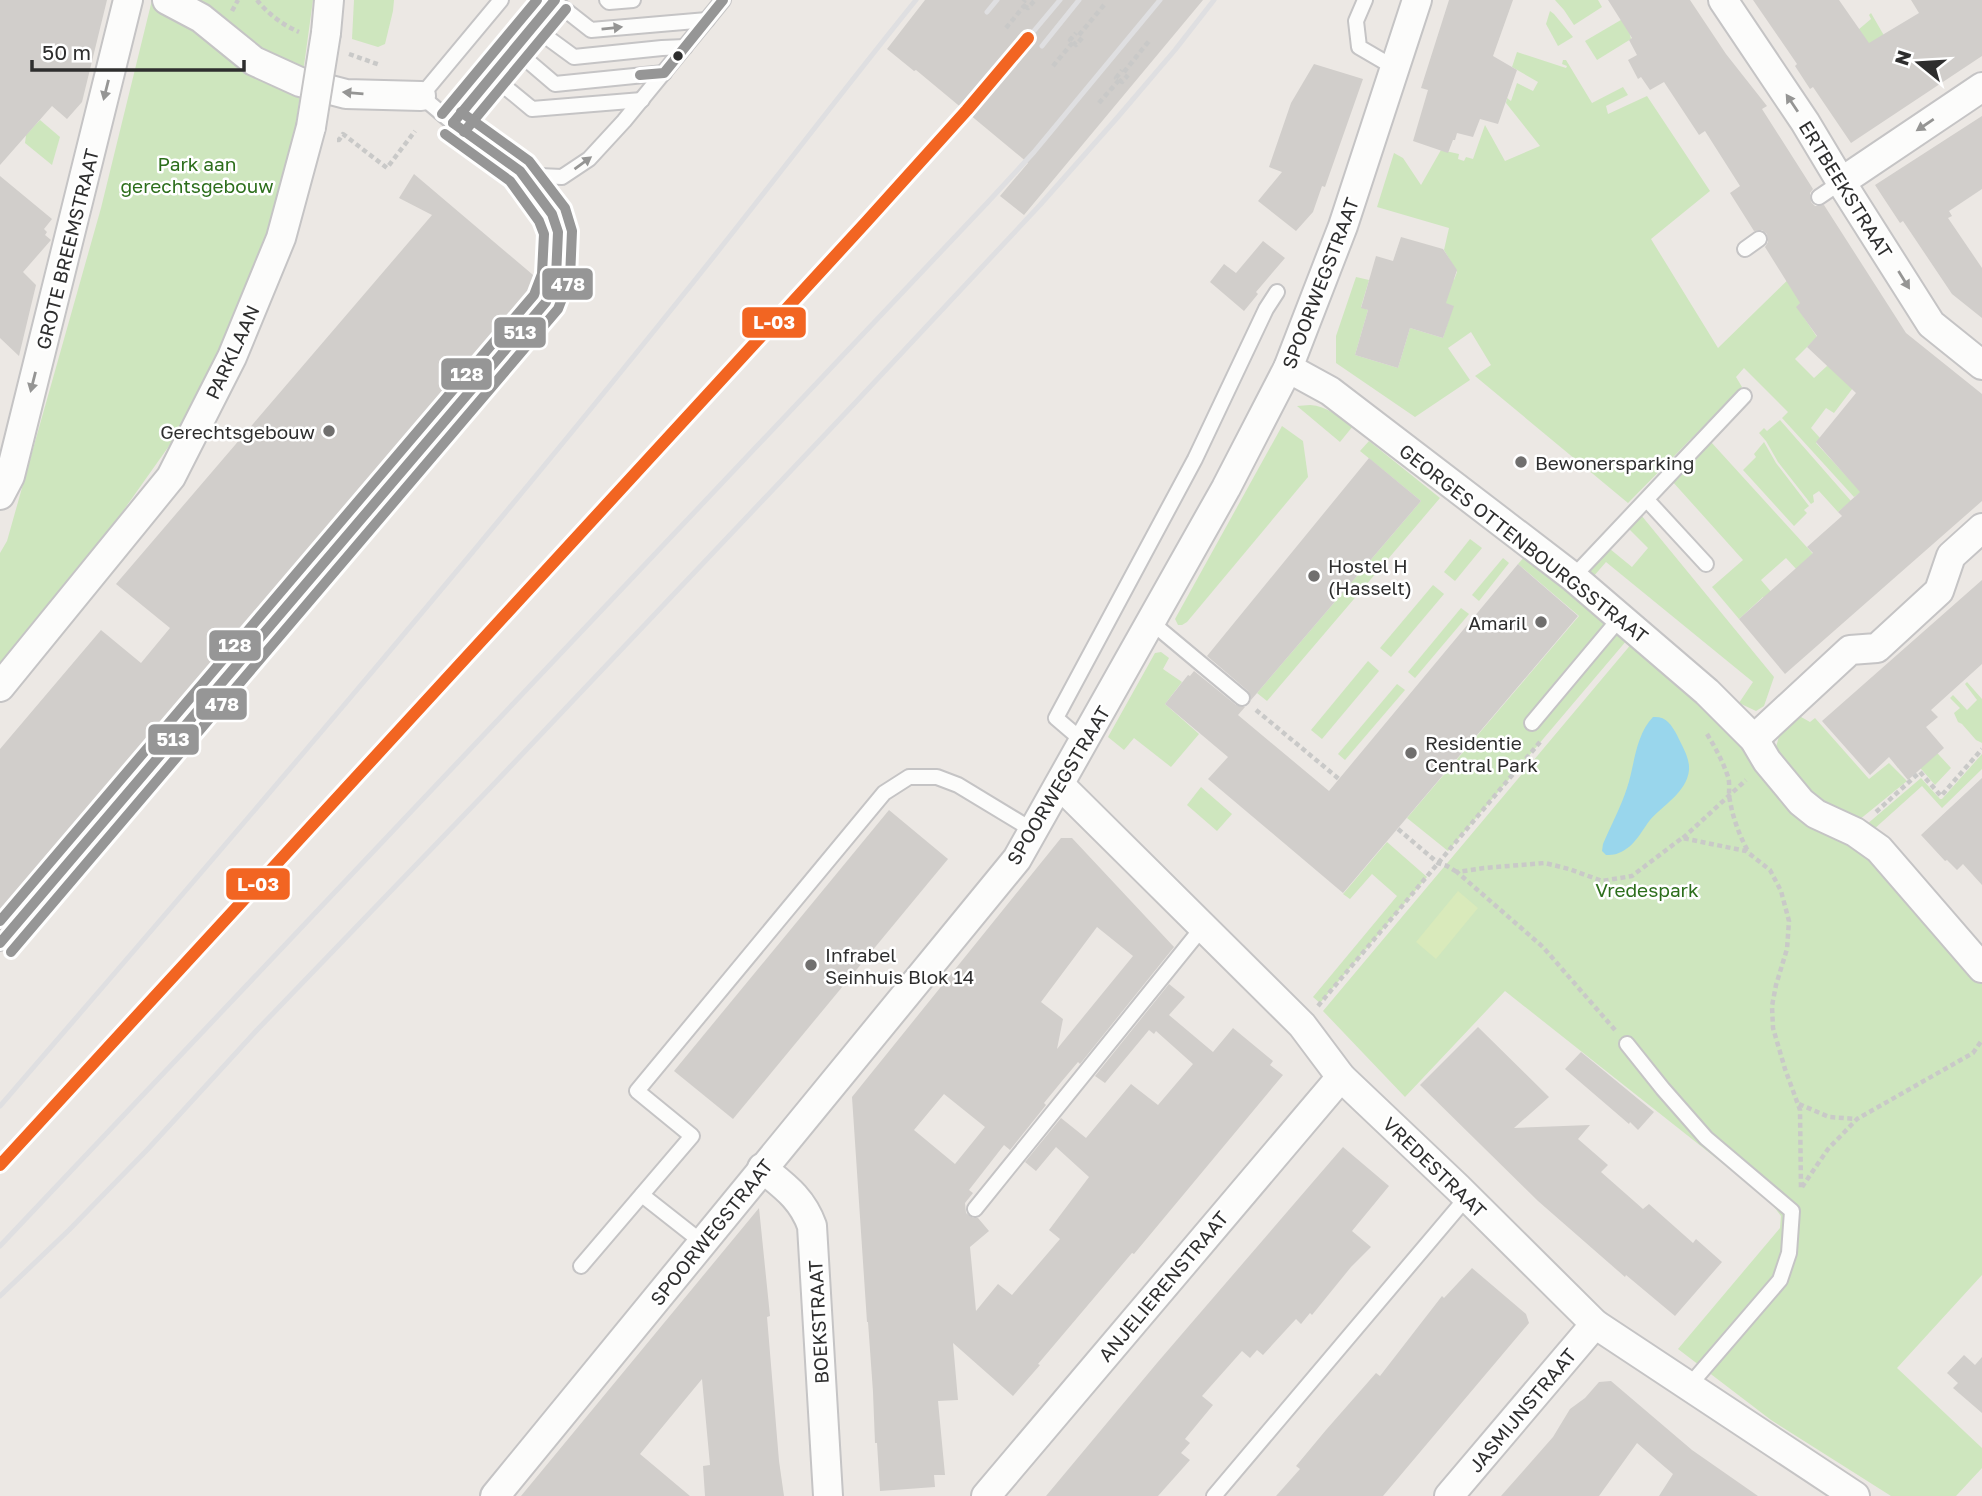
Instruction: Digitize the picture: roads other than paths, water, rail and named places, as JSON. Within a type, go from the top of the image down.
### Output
[{"type":"street","name":"GROTE BREEMSTRAAT","points":[[0,495],[10,476],[128,0]]},
{"type":"street","points":[[167,0],[202,9],[254,61],[300,82],[346,93],[421,96]]},
{"type":"street","name":"PARKLAAN","points":[[0,687],[171,477],[232,357],[281,238],[311,127],[329,0]]},
{"type":"street","name":"SPOORWEGSTRAAT","points":[[495,1496],[1017,859],[1226,488],[1288,368],[1343,226],[1417,0]]},
{"type":"street","name":"ERTBEEKSTRAAT","points":[[1723,0],[1805,121],[1830,190],[1931,324],[1982,365]]},
{"type":"street","points":[[1830,190],[1982,87]]},
{"type":"street","name":"GEORGES OTTENBOURGSSTRAAT","points":[[1288,368],[1329,391],[1573,578],[1707,692],[1760,750],[1801,802],[1816,814],[1855,832],[1879,849],[1982,968]]},
{"type":"street","points":[[1760,750],[1850,650],[1877,648],[1939,591],[1951,556],[1982,528]]},
{"type":"street","name":"VREDESTRAAT","points":[[1060,785],[1302,1025],[1341,1077],[1595,1324],[1855,1496]]},
{"type":"street","name":"ANJELIERENSTRAAT","points":[[986,1496],[1341,1077]]},
{"type":"street","name":"BOEKSTRAAT","points":[[762,1168],[799,1199],[812,1226],[828,1496]]},
{"type":"street","name":"JASMIJNSTRAAT","points":[[1449,1496],[1595,1324]]},
{"type":"lane","points":[[297,594],[546,302],[556,277],[558,232],[552,214],[520,171],[453,123],[421,96],[501,0]]},
{"type":"lane","points":[[453,123],[554,0],[591,30],[707,20]]},
{"type":"lane","points":[[607,0],[633,0]]},
{"type":"lane","points":[[520,171],[539,176],[562,177],[589,159],[642,100],[723,0]]},
{"type":"lane","points":[[1365,0],[1356,21],[1359,47],[1395,68]]},
{"type":"lane","points":[[533,27],[574,57],[685,47]]},
{"type":"lane","points":[[514,50],[555,85],[664,73]]},
{"type":"lane","points":[[492,76],[532,110],[642,100]]},
{"type":"lane","points":[[1745,249],[1759,239]]},
{"type":"lane","points":[[1084,742],[1056,718],[1195,459],[1266,309],[1277,292]]},
{"type":"lane","points":[[1573,578],[1744,396]]},
{"type":"lane","points":[[1647,500],[1706,564]]},
{"type":"lane","points":[[1532,723],[1620,618]]},
{"type":"lane","points":[[1151,622],[1242,698]]},
{"type":"lane","points":[[580,1266],[692,1136],[637,1091],[884,793],[909,777],[937,777],[958,785],[1034,831]]},
{"type":"lane","points":[[0,943],[31,908]]},
{"type":"lane","points":[[975,1209],[1202,928]]},
{"type":"lane","points":[[1627,1044],[1706,1138],[1792,1211],[1789,1253],[1780,1280],[1689,1387]]},
{"type":"lane","points":[[642,1195],[703,1243]]},
{"type":"lane","points":[[1214,1496],[1467,1197]]},
{"type":"water","points":[[1653,717],[1665,719],[1675,731],[1688,761],[1687,778],[1679,792],[1650,820],[1633,843],[1619,853],[1606,855],[1602,851],[1603,844],[1625,795],[1642,733]]},
{"type":"railway","points":[[0,1106],[258,806],[512,504],[709,263],[916,0]]},
{"type":"railway","points":[[987,12],[997,0]]},
{"type":"railway","points":[[1028,38],[1060,0]]},
{"type":"railway","points":[[1042,46],[1079,0]]},
{"type":"railway","points":[[0,1246],[988,202],[1034,152],[1160,0]]},
{"type":"railway","points":[[0,1296],[147,1150],[257,1030],[854,404],[1040,205],[1175,50],[1214,0]]},
{"type":"place","name":"Gerechtsgebouw","points":[[329,431]]},
{"type":"place","name":"Bewonersparking","points":[[1521,462]]},
{"type":"place","name":"Hostel H (Hasselt)","points":[[1314,576]]},
{"type":"place","name":"Amaril","points":[[1541,622]]},
{"type":"place","name":"Residentie Central Park","points":[[1411,753]]},
{"type":"place","name":"Infrabel Seinhuis Blok 14","points":[[811,965]]},
{"type":"park label","name":"Park aan gerechtsgebouw","points":[[197,174]]},
{"type":"park label","name":"Vredespark","points":[[1647,889]]}]
